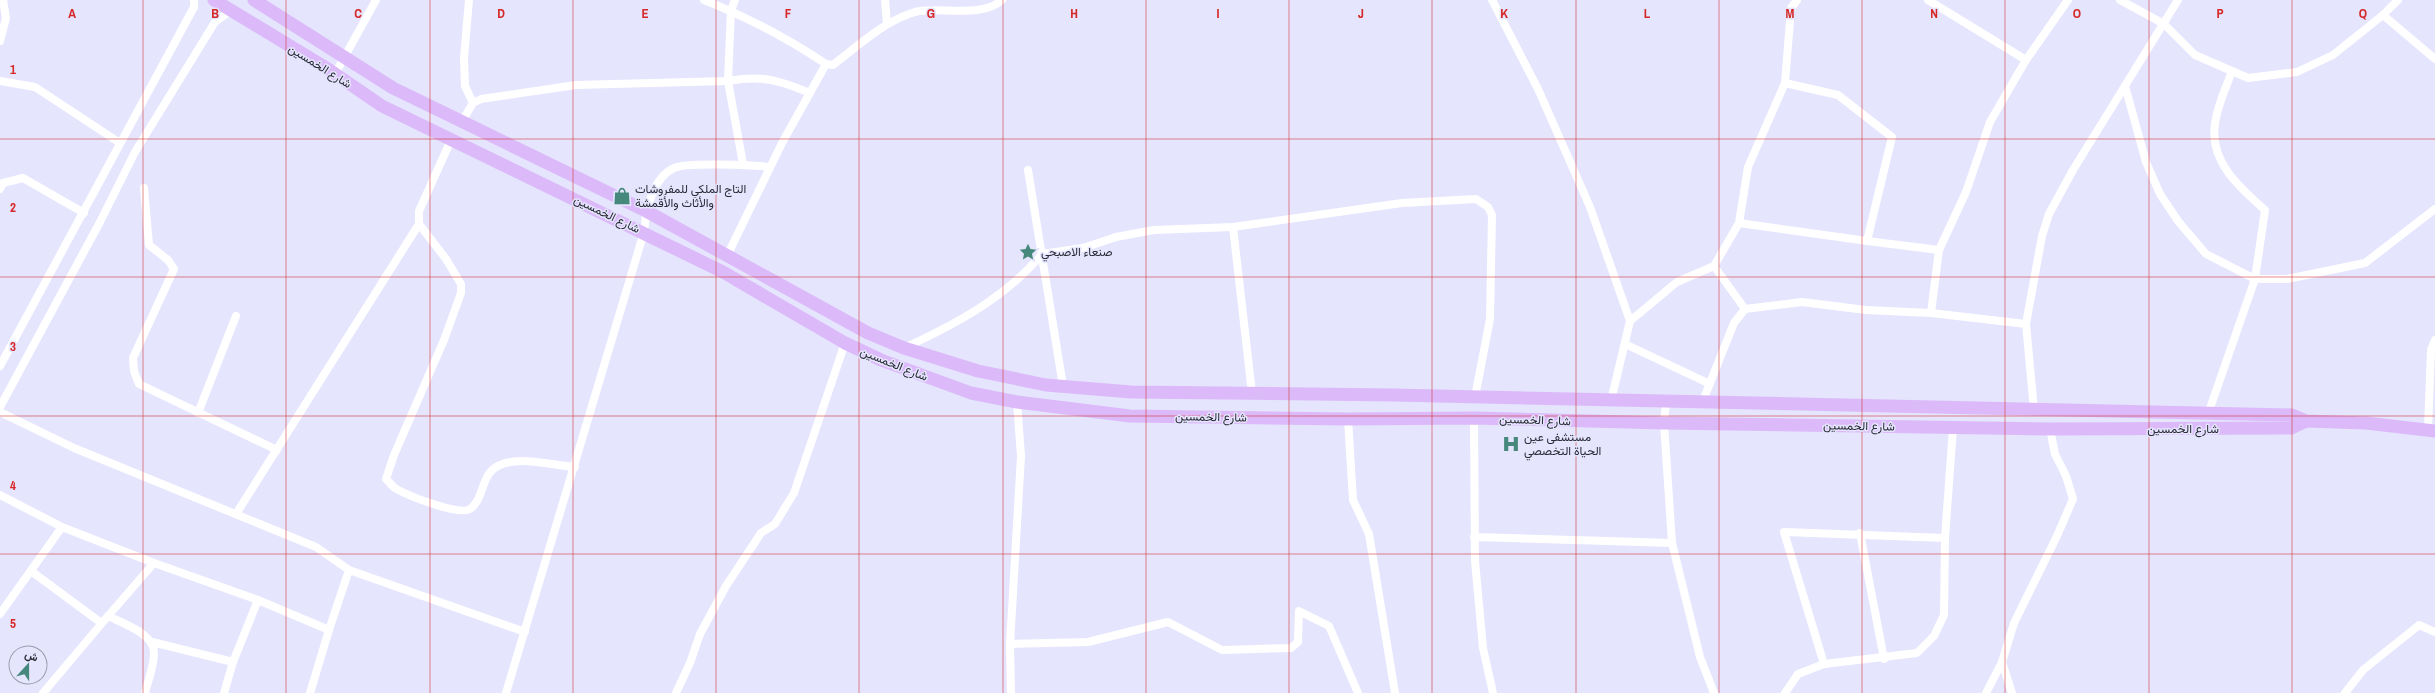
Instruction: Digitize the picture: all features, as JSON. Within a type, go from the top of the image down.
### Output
[{"type":"main road","name":"شارع الخمسين","points":[[214,0],[335,74],[382,106],[644,232],[723,272],[845,343],[881,360],[971,393],[1017,402],[1130,416],[1348,419],[1396,417],[1474,418],[1664,423],[2050,429],[2291,428],[2306,421]]},
{"type":"main road","name":"شارع الخمسين","points":[[254,0],[393,88],[480,132],[646,211],[868,333],[904,348],[978,371],[1063,386],[1131,392],[1394,395],[2292,415],[2306,421],[2366,423],[2431,430]]},
{"type":"main road","points":[[473,150],[480,132]]},
{"type":"main road","points":[[971,393],[978,371]]},
{"type":"main road","points":[[1394,395],[1396,417]]},
{"type":"street","points":[[0,41],[6,18],[3,0]]},
{"type":"street","points":[[0,366],[194,7],[194,0]]},
{"type":"street","points":[[335,74],[376,0]]},
{"type":"street","points":[[469,0],[464,58],[464,86],[473,103]]},
{"type":"street","points":[[704,0],[731,10],[786,38],[826,64],[833,65],[887,24],[916,12],[966,12],[997,4],[1002,0]]},
{"type":"street","points":[[735,0],[731,10],[728,80],[743,164]]},
{"type":"street","points":[[885,0],[887,24]]},
{"type":"street","points":[[1492,0],[1538,89],[1590,207],[1630,321],[1611,401]]},
{"type":"street","points":[[1630,321],[1677,282],[1714,266],[1739,223],[1748,167],[1785,83],[1791,8],[1797,0]]},
{"type":"street","points":[[1928,0],[2026,60]]},
{"type":"street","points":[[1931,313],[1939,250],[1966,192],[1990,122],[2026,60],[2068,0]]},
{"type":"street","points":[[2120,0],[2164,24],[2195,55],[2248,78],[2297,72],[2333,55],[2383,15],[2398,0]]},
{"type":"street","points":[[2034,410],[2026,324],[2042,236],[2049,214],[2073,170],[2178,0]]},
{"type":"street","points":[[0,407],[100,222],[135,152],[215,22],[230,11]]},
{"type":"street","points":[[2383,15],[2435,59]]},
{"type":"street","points":[[727,256],[770,167],[826,64]]},
{"type":"street","points":[[2208,414],[2256,279],[2265,210],[2241,189],[2218,158],[2214,124],[2232,71]]},
{"type":"street","points":[[462,123],[473,103],[481,99],[576,85],[728,80],[745,78],[777,80],[810,93]]},
{"type":"street","points":[[0,81],[35,87],[120,143]]},
{"type":"street","points":[[1785,83],[1838,95],[1892,138],[1867,241]]},
{"type":"street","points":[[2125,86],[2146,162],[2160,194],[2178,222],[2206,254],[2256,279],[2287,279],[2365,263],[2435,209]]},
{"type":"street","points":[[236,514],[419,224],[419,211],[451,140]]},
{"type":"street","points":[[506,693],[575,467],[644,232],[646,211],[661,178],[675,167],[743,164],[770,167]]},
{"type":"street","points":[[1028,170],[1063,386]]},
{"type":"street","points":[[0,189],[3,182],[23,178],[84,212]]},
{"type":"street","points":[[144,188],[149,245],[168,260],[174,269],[133,358],[134,371],[139,384],[277,450]]},
{"type":"street","points":[[904,348],[940,331],[991,302],[1025,274],[1042,254],[1083,248],[1116,237],[1154,230],[1233,227],[1402,202],[1476,199],[1488,207],[1492,215],[1490,319],[1475,397]]},
{"type":"street","points":[[1739,223],[1939,250]]},
{"type":"street","points":[[419,224],[461,284],[461,293],[444,340],[394,455],[386,479],[394,488],[452,510],[464,512],[471,509],[487,474],[498,466],[511,461],[575,467]]},
{"type":"street","points":[[1233,227],[1252,394]]},
{"type":"street","points":[[1714,266],[1745,309]]},
{"type":"street","points":[[1702,403],[1734,323],[1745,309],[1802,302],[1866,310],[1931,313],[2026,324]]},
{"type":"street","points":[[198,413],[236,316]]},
{"type":"street","points":[[2431,430],[2431,350],[2435,340]]},
{"type":"street","points":[[676,693],[690,663],[700,634],[726,586],[761,533],[775,524],[794,493],[845,343]]},
{"type":"street","points":[[1625,344],[1710,384]]},
{"type":"street","points":[[1011,693],[1010,644],[1021,456],[1017,402]]},
{"type":"street","points":[[1666,402],[1664,423],[1672,543],[1700,657],[1714,693]]},
{"type":"street","points":[[0,412],[74,448],[316,547],[349,570],[525,632]]},
{"type":"street","points":[[1474,418],[1474,538],[1483,648],[1493,693]]},
{"type":"street","points":[[1348,419],[1353,500],[1369,534],[1395,693]]},
{"type":"street","points":[[1785,693],[1798,674],[1824,664],[1884,659],[1917,653],[1934,636],[1944,615],[1945,538],[1953,428]]},
{"type":"street","points":[[1986,693],[2002,662],[2014,623],[2058,536],[2073,499],[2066,476],[2055,454],[2050,429]]},
{"type":"street","points":[[0,495],[62,527],[154,563],[258,600],[329,630]]},
{"type":"street","points":[[0,614],[62,527]]},
{"type":"street","points":[[1824,664],[1784,532],[1945,538]]},
{"type":"street","points":[[1860,534],[1884,659]]},
{"type":"street","points":[[1474,538],[1672,543]]},
{"type":"street","points":[[43,693],[100,622],[108,616],[154,563]]},
{"type":"street","points":[[310,693],[349,570]]},
{"type":"street","points":[[31,571],[100,622]]},
{"type":"street","points":[[224,693],[233,662],[258,600]]},
{"type":"street","points":[[1010,644],[1088,642],[1168,622],[1222,650],[1291,648],[1298,642],[1298,611],[1329,626],[1358,693]]},
{"type":"street","points":[[108,616],[134,629],[152,642],[233,662]]},
{"type":"street","points":[[2345,693],[2363,670],[2419,625],[2435,632]]},
{"type":"street","points":[[145,693],[154,653],[152,642]]},
{"type":"street","points":[[2002,662],[2012,693]]},
{"type":"place","name":"التاج الملكي للمفروشات والأثاث والأقمشة","points":[[622,196]]},
{"type":"place","name":"صنعاء الاصبحي","points":[[1028,252]]},
{"type":"place","name":"مستشفى عين الحياة التخصصي","points":[[1511,444]]}]
